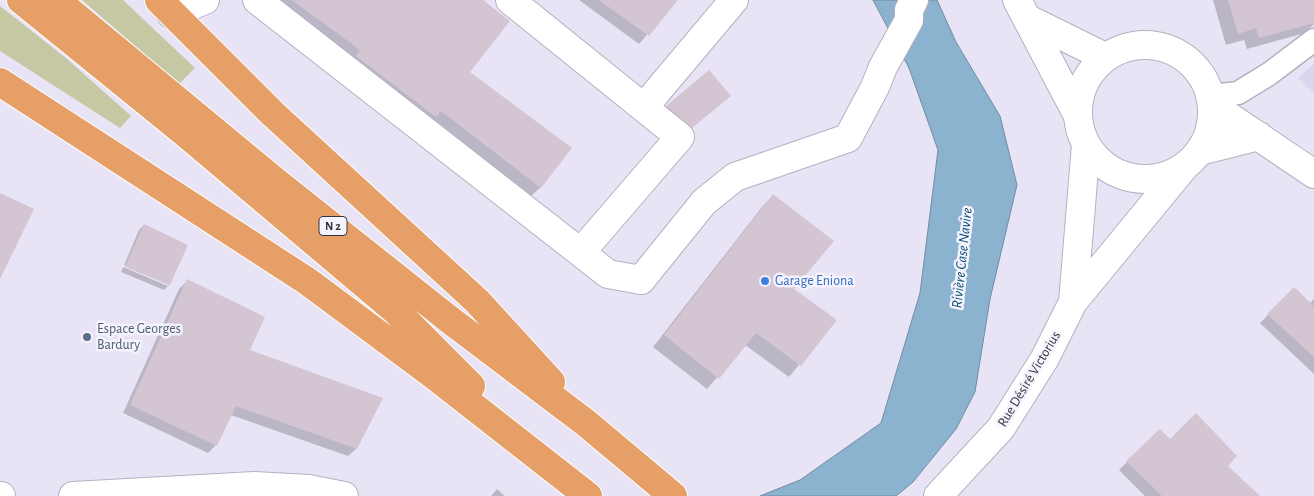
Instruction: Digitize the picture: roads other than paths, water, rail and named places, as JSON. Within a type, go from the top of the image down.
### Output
[{"type":"main road","name":"N 2","points":[[21,0],[186,134],[394,310],[554,468],[588,496]]},
{"type":"main road","name":"N 2","points":[[56,0],[283,187],[450,320],[586,423],[673,496]]},
{"type":"main road","points":[[165,7],[274,114],[477,301],[540,368],[586,423]]},
{"type":"main road","points":[[0,82],[307,281],[554,468]]},
{"type":"street","points":[[165,7],[205,0]]},
{"type":"street","points":[[257,0],[608,274],[641,280],[704,202],[735,177],[848,138],[875,87],[883,67],[909,20],[909,10],[914,0]]},
{"type":"street","points":[[510,0],[680,136],[581,252]]},
{"type":"street","points":[[644,107],[734,0]]},
{"type":"street","points":[[1022,10],[1105,57]]},
{"type":"street","points":[[1022,10],[1077,114]]},
{"type":"street","points":[[1192,159],[1212,122],[1212,101],[1207,85],[1197,68],[1182,55],[1163,46],[1143,44],[1123,48],[1105,57],[1090,72],[1079,92],[1077,114],[1079,130],[1086,145],[1100,163],[1120,175],[1142,179],[1164,176],[1192,159],[1258,136]]},
{"type":"street","points":[[1212,101],[1258,136],[1314,174]]},
{"type":"street","name":"Rue Désiré Victorius","points":[[1073,302],[1086,145]]},
{"type":"street","name":"Rue Désiré Victorius","points":[[938,496],[1001,428],[1045,358],[1073,302],[1192,159]]},
{"type":"street","points":[[74,496],[254,486],[309,489],[344,496]]},
{"type":"lane","points":[[1212,101],[1238,93],[1269,74],[1314,40]]},
{"type":"water","name":"Rivière Case Navire","points":[[873,0],[937,0],[956,42],[1000,116],[1017,185],[990,299],[975,392],[956,429],[913,482],[896,496],[760,496],[800,480],[881,423],[920,293],[938,150],[909,68]]},
{"type":"place","name":"Garage Eniona","points":[[765,281]]},
{"type":"place","name":"Espace Georges Bardury","points":[[87,337]]}]
